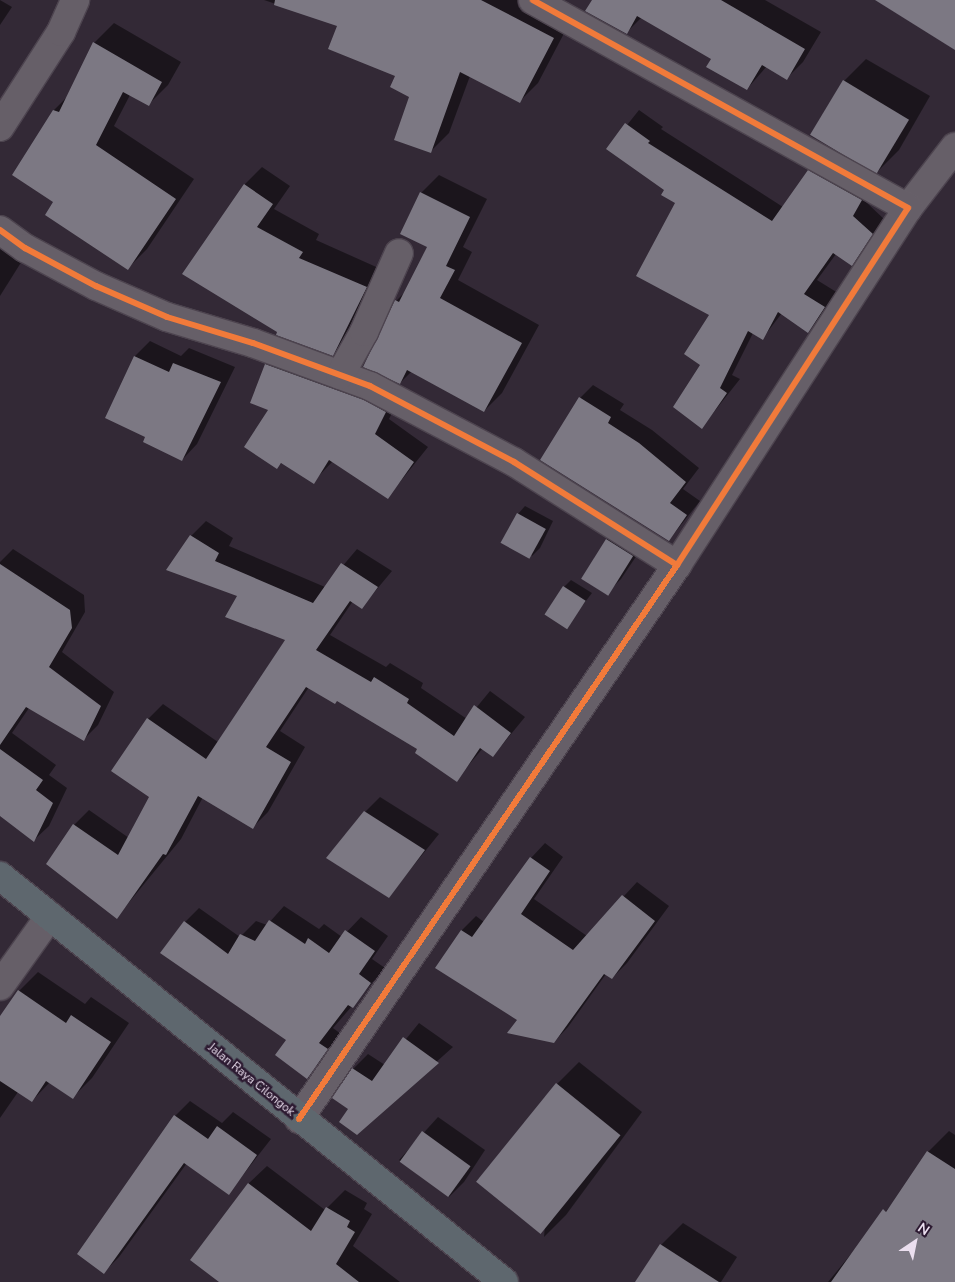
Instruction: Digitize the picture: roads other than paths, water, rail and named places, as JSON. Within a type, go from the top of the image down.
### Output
[{"type":"highway","name":"Jalan Raya Cilongok","points":[[0,876],[299,1119],[504,1282]]},
{"type":"street","points":[[0,127],[61,32],[75,0]]},
{"type":"street","points":[[532,0],[908,208]]},
{"type":"street","points":[[299,1119],[676,565],[908,208],[955,147]]},
{"type":"street","points":[[0,230],[25,248],[96,286],[158,313],[253,343],[370,386],[514,462],[676,565]]},
{"type":"street","points":[[340,375],[371,318],[399,253]]},
{"type":"street","points":[[0,986],[50,916]]}]
